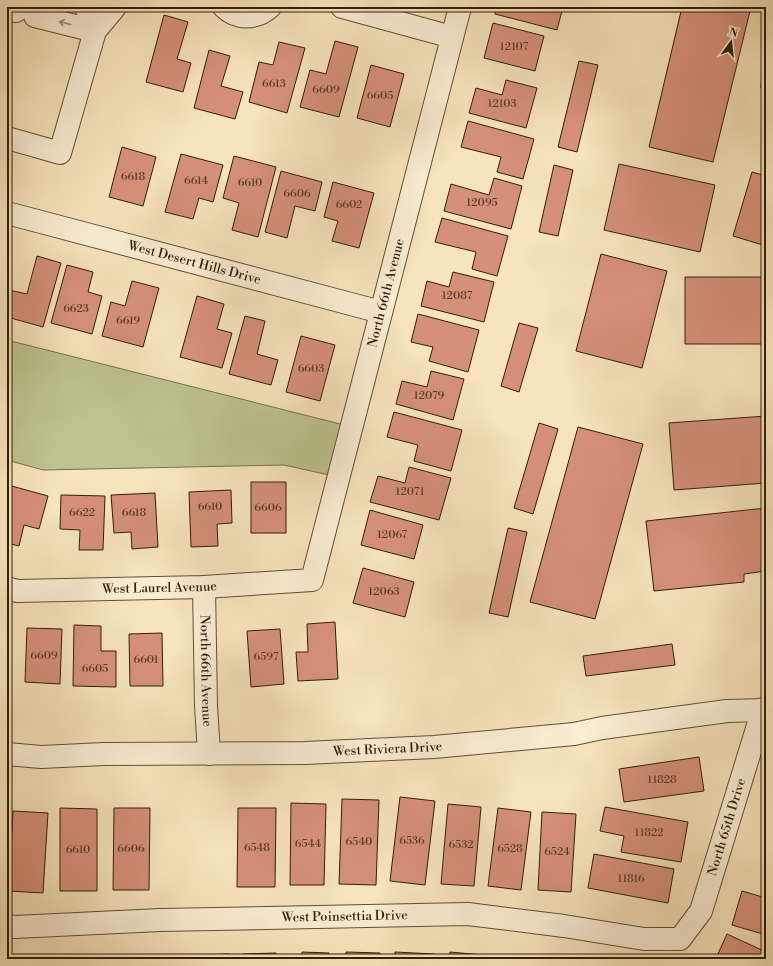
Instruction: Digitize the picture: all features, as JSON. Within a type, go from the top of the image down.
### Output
[{"type":"street","points":[[86,7],[95,31]]},
{"type":"street","points":[[7,138],[60,153],[95,31],[115,7]]},
{"type":"street","points":[[224,7],[237,15],[248,16],[259,14],[270,7]]},
{"type":"street","points":[[342,7],[452,37]]},
{"type":"street","name":"North 66th Avenue","points":[[312,580],[460,7]]},
{"type":"street","points":[[19,12],[95,31]]},
{"type":"street","name":"West Desert Hills Drive","points":[[7,213],[381,312]]},
{"type":"street","name":"West Laurel Avenue","points":[[7,588],[17,591],[204,587],[312,580]]},
{"type":"street","name":"North 66th Avenue","points":[[204,587],[206,706],[209,754]]},
{"type":"street","name":"West Riviera Drive","points":[[7,754],[41,757],[104,754],[304,753],[434,747],[574,734],[602,728],[726,711],[765,709]]},
{"type":"street","name":"North 65th Drive","points":[[680,939],[701,911],[765,709]]},
{"type":"street","name":"West Poinsettia Drive","points":[[7,926],[15,927],[160,920],[468,914],[564,926],[644,939],[680,939]]},
{"type":"green space","points":[[7,340],[352,427],[338,477],[284,465],[43,470],[7,460]]},
{"type":"building","points":[[496,7],[563,7],[557,30],[495,14]]},
{"type":"building","points":[[682,7],[751,7],[713,162],[649,147]]},
{"type":"building","points":[[164,15],[188,22],[177,59],[191,63],[183,92],[146,82]]},
{"type":"building","points":[[493,23],[544,36],[535,71],[484,58]]},
{"type":"building","points":[[764,34],[766,34],[766,89],[761,88]]},
{"type":"building","points":[[335,41],[358,47],[339,117],[300,107],[310,70],[326,74]]},
{"type":"building","points":[[279,42],[305,48],[287,113],[249,102],[259,62],[273,65]]},
{"type":"building","points":[[209,50],[230,56],[221,86],[243,92],[235,119],[194,108]]},
{"type":"building","points":[[579,61],[598,65],[577,152],[558,147]]},
{"type":"building","points":[[371,65],[404,74],[390,127],[357,118]]},
{"type":"building","points":[[506,80],[537,88],[526,128],[469,113],[476,88],[502,95]]},
{"type":"building","points":[[468,121],[534,139],[523,179],[497,172],[501,157],[461,147]]},
{"type":"building","points":[[122,147],[156,157],[143,206],[109,197]]},
{"type":"building","points":[[181,154],[223,165],[213,202],[199,198],[193,219],[165,212]]},
{"type":"building","points":[[234,156],[276,167],[258,237],[232,230],[239,203],[223,198]]},
{"type":"building","points":[[619,164],[715,185],[700,252],[604,230]]},
{"type":"building","points":[[554,165],[573,170],[558,236],[539,232]]},
{"type":"building","points":[[281,171],[322,182],[315,211],[295,206],[287,238],[265,232]]},
{"type":"building","points":[[752,172],[766,176],[766,246],[733,236]]},
{"type":"building","points":[[494,178],[522,186],[511,229],[444,211],[451,184],[489,195]]},
{"type":"building","points":[[333,182],[374,193],[359,248],[332,241],[338,221],[324,217]]},
{"type":"building","points":[[442,218],[508,236],[497,276],[472,269],[476,252],[435,242]]},
{"type":"building","points":[[601,254],[667,271],[642,368],[576,351]]},
{"type":"building","points":[[37,256],[61,263],[43,327],[7,317],[7,297],[9,290],[27,294]]},
{"type":"building","points":[[67,265],[93,272],[88,292],[102,296],[92,334],[51,323]]},
{"type":"building","points":[[453,272],[494,282],[484,322],[421,306],[427,281],[449,287]]},
{"type":"building","points":[[685,277],[766,277],[766,344],[685,344]]},
{"type":"building","points":[[132,281],[159,288],[143,347],[102,336],[111,302],[125,306]]},
{"type":"building","points":[[197,296],[224,304],[217,329],[232,333],[222,368],[180,357]]},
{"type":"building","points":[[418,314],[479,330],[468,372],[429,361],[433,347],[411,342]]},
{"type":"building","points":[[245,316],[265,321],[257,354],[278,360],[271,385],[229,374]]},
{"type":"building","points":[[519,323],[538,328],[519,392],[501,386]]},
{"type":"building","points":[[301,336],[335,345],[320,401],[286,392]]},
{"type":"building","points":[[431,371],[464,379],[453,420],[396,404],[402,381],[427,387]]},
{"type":"building","points":[[394,412],[462,430],[451,471],[414,461],[418,445],[387,437]]},
{"type":"building","points":[[766,416],[766,483],[674,490],[669,423]]},
{"type":"building","points":[[539,423],[558,429],[533,514],[514,508]]},
{"type":"building","points":[[578,427],[643,444],[595,619],[530,602]]},
{"type":"building","points":[[409,467],[451,478],[439,520],[370,502],[378,476],[405,483]]},
{"type":"building","points":[[251,482],[286,482],[286,533],[251,533]]},
{"type":"building","points":[[8,485],[48,496],[39,529],[24,525],[19,546],[7,543]]},
{"type":"building","points":[[231,490],[232,523],[217,524],[218,546],[191,547],[189,492]]},
{"type":"building","points":[[155,493],[158,547],[132,549],[131,532],[114,533],[111,495]]},
{"type":"building","points":[[61,495],[105,496],[103,550],[79,550],[80,530],[60,529]]},
{"type":"building","points":[[766,508],[766,571],[744,574],[744,582],[654,591],[646,521]]},
{"type":"building","points":[[370,510],[423,525],[414,559],[361,545]]},
{"type":"building","points":[[508,528],[527,532],[508,617],[489,613]]},
{"type":"building","points":[[363,568],[414,582],[405,617],[353,603]]},
{"type":"building","points":[[335,622],[338,679],[298,681],[296,652],[308,652],[307,624]]},
{"type":"building","points":[[74,625],[101,626],[101,651],[116,651],[116,687],[73,686]]},
{"type":"building","points":[[27,628],[62,629],[60,684],[25,682]]},
{"type":"building","points":[[280,629],[284,684],[251,687],[247,631]]},
{"type":"building","points":[[162,633],[163,686],[130,686],[129,634]]},
{"type":"building","points":[[672,644],[675,665],[586,676],[583,656]]},
{"type":"building","points":[[7,661],[11,662],[7,679]]},
{"type":"building","points":[[699,757],[704,791],[624,802],[619,769]]},
{"type":"building","points":[[400,797],[435,801],[425,885],[390,881]]},
{"type":"building","points":[[342,799],[379,800],[376,885],[339,884]]},
{"type":"building","points":[[291,803],[326,804],[324,885],[290,885]]},
{"type":"building","points":[[448,804],[481,807],[474,886],[441,884]]},
{"type":"building","points":[[605,807],[688,822],[681,862],[621,852],[624,836],[600,831]]},
{"type":"building","points":[[60,808],[97,809],[97,891],[60,891]]},
{"type":"building","points":[[114,808],[150,808],[149,890],[113,890]]},
{"type":"building","points":[[238,808],[276,808],[275,887],[237,887]]},
{"type":"building","points":[[498,808],[531,812],[521,890],[488,886]]},
{"type":"building","points":[[13,811],[48,813],[43,893],[9,891]]},
{"type":"building","points":[[542,812],[576,814],[571,892],[538,890]]},
{"type":"building","points":[[594,854],[674,869],[668,903],[588,888]]},
{"type":"building","points":[[742,891],[766,898],[766,935],[732,925]]},
{"type":"building","points":[[727,934],[766,952],[766,959],[724,959],[717,956]]},
{"type":"building","points":[[302,952],[329,953],[329,959],[302,959]]},
{"type":"building","points":[[346,952],[380,953],[380,959],[346,959]]},
{"type":"building","points":[[395,952],[434,954],[434,959],[395,959]]},
{"type":"building","points":[[450,952],[483,955],[483,959],[449,959]]},
{"type":"building","points":[[276,953],[276,959],[243,959],[243,954]]},
{"type":"building","points":[[229,954],[229,959],[200,959],[200,955]]},
{"type":"building","points":[[177,955],[177,959],[148,959],[148,956]]},
{"type":"building","points":[[510,955],[532,959],[509,959]]},
{"type":"building","points":[[88,956],[126,957],[125,959],[88,959]]}]
